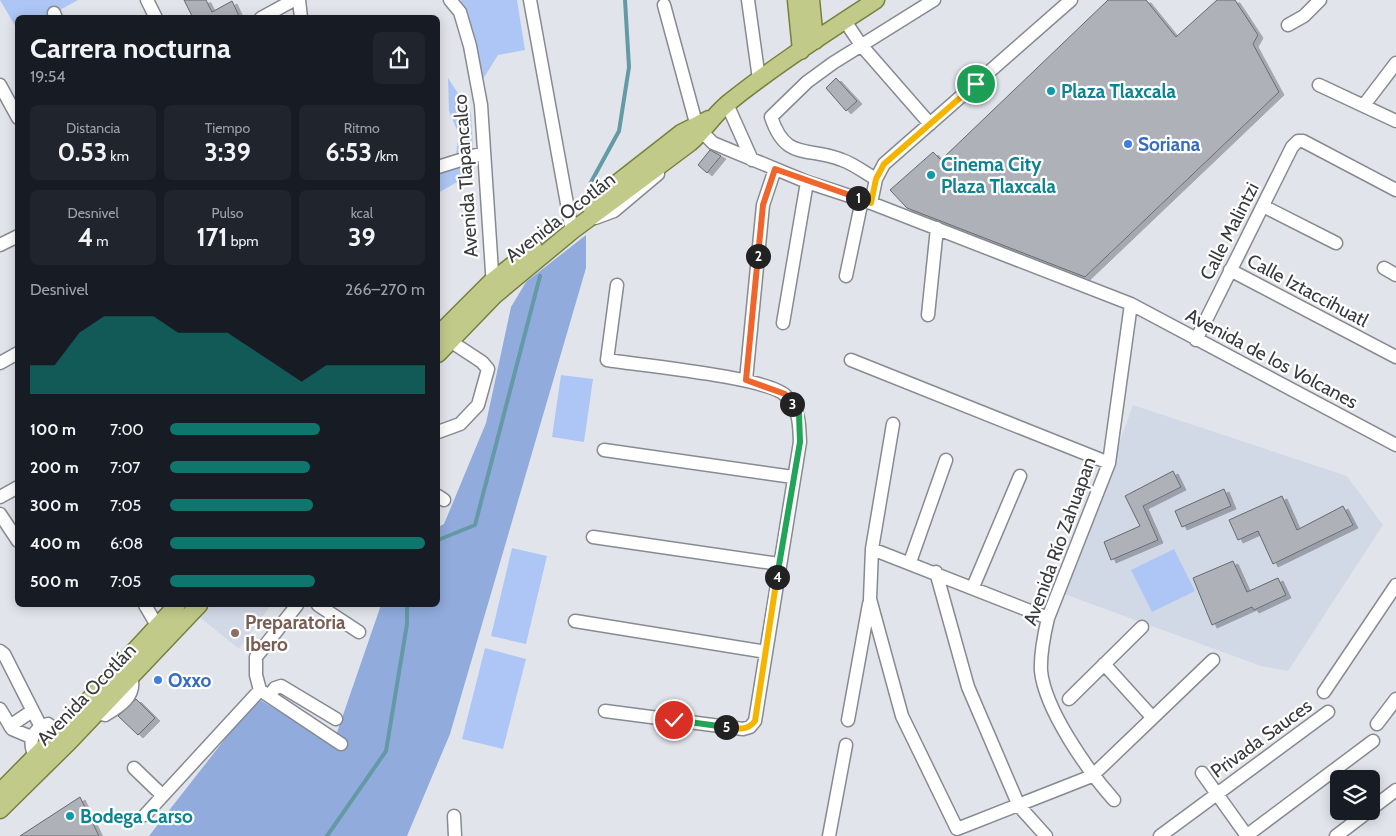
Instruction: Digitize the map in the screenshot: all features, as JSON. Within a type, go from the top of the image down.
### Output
[{"type":"main road","points":[[796,0],[801,51]]},
{"type":"main road","points":[[811,0],[815,40]]},
{"type":"main road","name":"Avenida Ocotlán","points":[[442,337],[493,288],[727,104],[759,79],[845,21],[868,3]]},
{"type":"main road","name":"Avenida Ocotlán","points":[[574,225],[669,159],[703,124]]},
{"type":"main road","name":"Avenida Ocotlán","points":[[0,810],[39,762],[65,736],[175,607]]},
{"type":"main road","name":"Avenida Ocotlán","points":[[65,736],[96,713],[197,607]]},
{"type":"main road","name":"Avenida Ocotlán","points":[[0,792],[39,762]]},
{"type":"street","points":[[147,0],[154,15]]},
{"type":"street","points":[[265,15],[278,4],[294,0]]},
{"type":"street","points":[[299,0],[301,15]]},
{"type":"street","name":"Avenida Tlapancalco","points":[[450,0],[460,12],[470,46],[482,114],[493,288]]},
{"type":"street","points":[[530,0],[574,225]]},
{"type":"street","points":[[748,0],[759,79]]},
{"type":"street","points":[[876,179],[842,159],[792,149],[776,132],[771,118],[808,82],[861,45],[934,0]]},
{"type":"street","points":[[1288,25],[1304,16],[1320,0]]},
{"type":"street","points":[[846,276],[867,202],[884,164],[1067,1]]},
{"type":"street","points":[[664,5],[703,124]]},
{"type":"street","points":[[845,21],[861,45],[930,124]]},
{"type":"street","points":[[1364,105],[1396,63]]},
{"type":"street","points":[[1319,85],[1396,121]]},
{"type":"street","points":[[0,86],[15,113]]},
{"type":"street","points":[[727,104],[752,160]]},
{"type":"street","name":"Avenida de los Volcanes","points":[[703,124],[724,149],[807,182],[937,228],[1131,304],[1396,445]]},
{"type":"street","name":"Calle Malintzi","points":[[1196,340],[1292,147],[1298,142],[1303,141],[1396,190]]},
{"type":"street","points":[[440,166],[483,153]]},
{"type":"street","points":[[746,380],[763,205],[775,169]]},
{"type":"street","points":[[783,323],[807,182]]},
{"type":"street","points":[[1263,206],[1336,243]]},
{"type":"street","points":[[928,315],[937,228]]},
{"type":"street","points":[[0,245],[15,238]]},
{"type":"street","points":[[1384,268],[1396,275]]},
{"type":"street","name":"Calle Iztaccihuatl","points":[[1230,270],[1396,357]]},
{"type":"street","points":[[605,711],[743,729],[750,727],[755,721],[800,442],[799,414],[785,394],[746,380],[607,360],[617,285]]},
{"type":"street","name":"Avenida Río Zahuapan","points":[[1114,800],[1092,776],[1054,713],[1041,672],[1043,642],[1048,618],[1109,463],[1131,304]]},
{"type":"street","points":[[440,431],[460,424],[478,405],[488,369],[482,362],[442,337]]},
{"type":"street","points":[[0,363],[15,355]]},
{"type":"street","points":[[851,360],[1109,463]]},
{"type":"street","points":[[848,720],[870,598],[872,549],[893,424]]},
{"type":"street","points":[[604,450],[793,477]]},
{"type":"street","points":[[910,562],[946,460]]},
{"type":"street","points":[[974,587],[1020,476]]},
{"type":"street","points":[[0,496],[15,488]]},
{"type":"street","points":[[0,514],[15,536]]},
{"type":"street","points":[[593,536],[779,564]]},
{"type":"street","points":[[872,549],[936,572],[1048,618]]},
{"type":"street","points":[[936,572],[968,688],[1018,806],[1046,836]]},
{"type":"street","points":[[1324,692],[1396,585]]},
{"type":"street","points":[[870,598],[902,716],[956,829],[1092,776],[1213,660]]},
{"type":"street","points":[[146,607],[166,640]]},
{"type":"street","points":[[295,607],[256,658],[256,675],[265,693],[280,706],[341,744]]},
{"type":"street","points":[[321,607],[359,632]]},
{"type":"street","points":[[575,621],[766,652]]},
{"type":"street","points":[[1070,700],[1142,627]]},
{"type":"street","points":[[0,651],[4,654],[40,727]]},
{"type":"street","points":[[1104,664],[1152,717]]},
{"type":"street","points":[[145,815],[162,795],[265,693],[281,686],[336,719]]},
{"type":"street","points":[[1377,724],[1396,699]]},
{"type":"street","points":[[0,709],[15,731],[31,737]]},
{"type":"street","points":[[10,726],[32,712]]},
{"type":"street","name":"Privada Sauces","points":[[1160,836],[1328,712]]},
{"type":"street","points":[[39,762],[30,745],[31,737],[40,727],[48,724],[65,736]]},
{"type":"street","points":[[1202,773],[1247,836],[1374,741]]},
{"type":"street","points":[[829,836],[846,745]]},
{"type":"street","points":[[134,768],[162,795]]},
{"type":"street","points":[[1380,802],[1396,790]]},
{"type":"street","points":[[454,816],[455,836]]},
{"type":"street","points":[[1336,836],[1357,820]]},
{"type":"shaded area","points":[[0,0],[78,0],[51,15],[15,15],[15,26]]},
{"type":"shaded area","points":[[461,0],[517,0],[525,50],[498,55],[483,79]]},
{"type":"shaded area","points":[[448,78],[471,113],[473,150],[456,153],[459,135],[449,111]]},
{"type":"shaded area","points":[[472,160],[473,173],[440,192],[440,170]]},
{"type":"shaded area","points":[[586,235],[586,268],[450,734],[407,836],[149,836],[257,698],[333,744],[380,607],[440,607],[440,526],[444,524],[486,423],[511,307],[526,282]]},
{"type":"shaded area","points":[[561,375],[593,379],[584,442],[552,437]]},
{"type":"shaded area","points":[[1133,405],[1347,476],[1383,525],[1288,671],[1261,666],[1064,594]]},
{"type":"shaded area","points":[[512,548],[547,556],[526,644],[491,636]]},
{"type":"shaded area","points":[[1174,549],[1195,591],[1152,612],[1131,570]]},
{"type":"shaded area","name":"Preparatoria Ibero","points":[[206,607],[270,607],[239,649],[198,616]]},
{"type":"shaded area","points":[[485,648],[526,659],[503,749],[462,739]]},
{"type":"building","points":[[184,0],[206,0],[212,12],[232,1],[239,15],[192,15]]},
{"type":"building","name":"Soriana","points":[[1108,0],[1146,0],[1176,37],[1217,0],[1235,0],[1258,35],[1253,44],[1279,92],[1085,277],[907,208],[890,190],[933,152],[941,160]]},
{"type":"building","points":[[836,78],[857,101],[846,111],[826,88]]},
{"type":"building","points":[[710,150],[721,156],[707,173],[698,165]]},
{"type":"building","points":[[1173,471],[1181,487],[1143,506],[1158,540],[1111,560],[1104,542],[1140,526],[1125,496]]},
{"type":"building","points":[[1224,489],[1231,506],[1182,527],[1175,511]]},
{"type":"building","points":[[1282,496],[1297,530],[1343,506],[1353,525],[1273,564],[1258,531],[1238,540],[1229,520]]},
{"type":"building","points":[[1233,561],[1247,592],[1278,578],[1286,595],[1254,610],[1252,607],[1212,625],[1193,578]]},
{"type":"building","points":[[136,699],[155,718],[138,735],[118,716]]},
{"type":"building","name":"Bodega Carso","points":[[80,797],[99,836],[20,836]]},
{"type":"waterway","points":[[590,184],[619,131],[629,67],[625,0]]},
{"type":"waterway","points":[[440,539],[475,525],[540,276]]},
{"type":"waterway","points":[[327,836],[386,751],[407,624],[407,607]]},
{"type":"place","name":"Plaza Tlaxcala","points":[[1051,91]]},
{"type":"place","name":"Soriana","points":[[1128,144]]},
{"type":"place","name":"Cinema City Plaza Tlaxcala","points":[[931,175]]},
{"type":"place","name":"Preparatoria Ibero","points":[[235,633]]},
{"type":"place","name":"Oxxo","points":[[158,680]]},
{"type":"place","name":"Bodega Carso","points":[[70,816]]},
{"type":"route","points":[[674,720],[743,729],[750,727],[755,721],[800,442],[799,414],[785,394],[746,380],[763,205],[775,169],[807,182],[871,203],[876,179],[884,164],[976,84]]}]
